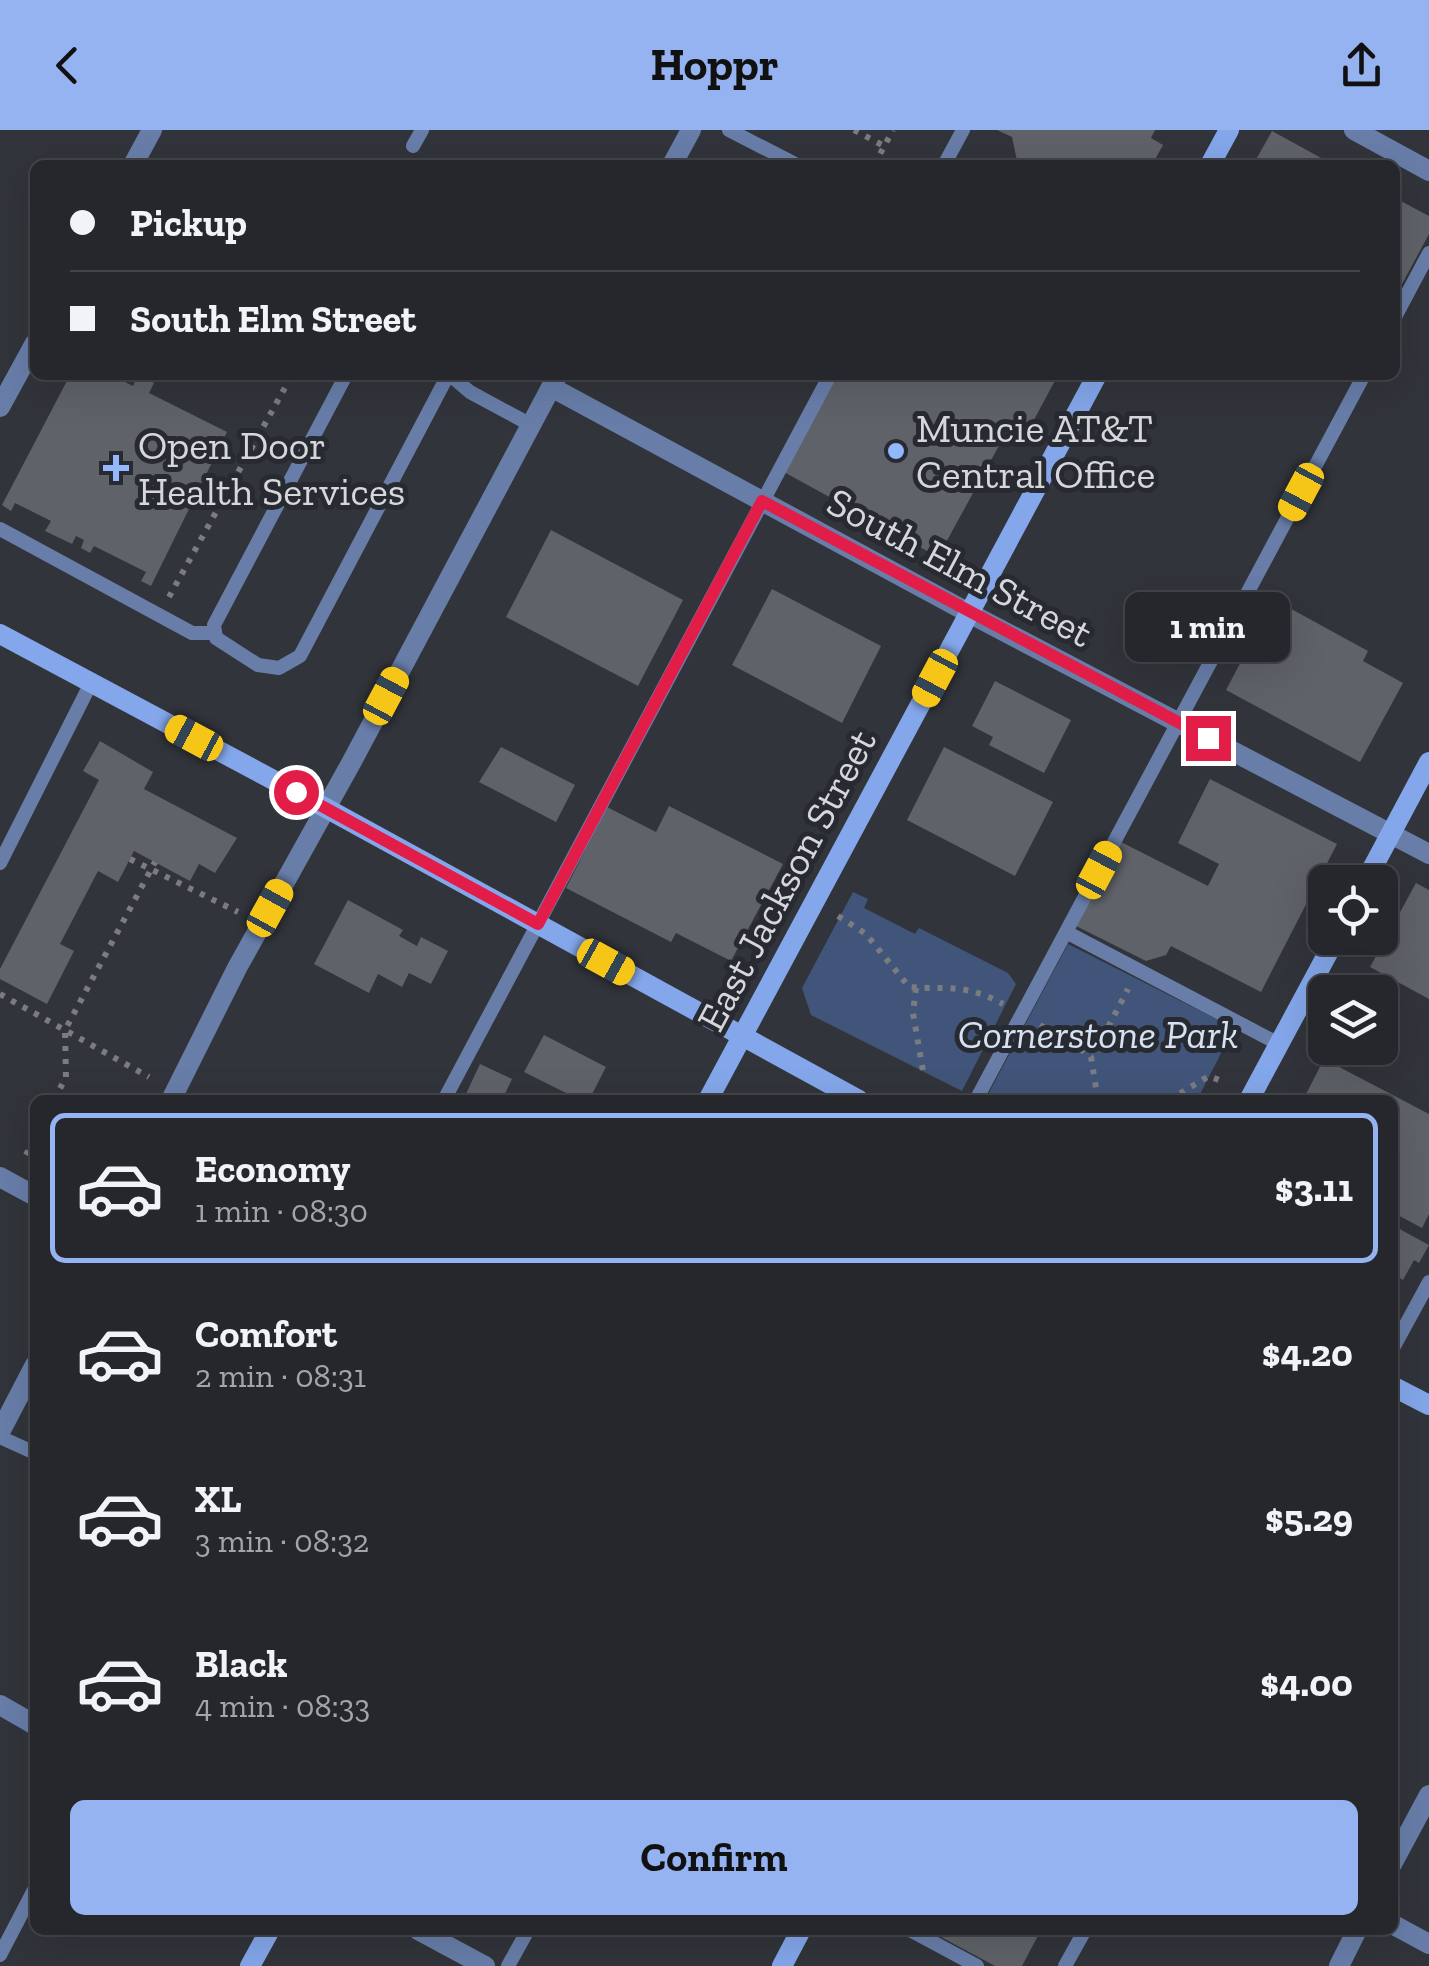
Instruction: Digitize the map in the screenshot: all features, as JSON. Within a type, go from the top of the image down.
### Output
[{"type":"main road","points":[[1213,160],[1229,130]]},
{"type":"main road","name":"East Jackson Street","points":[[711,1095],[1094,380]]},
{"type":"main road","points":[[0,634],[850,1095]]},
{"type":"main road","points":[[1374,865],[1429,762]]},
{"type":"main road","points":[[1252,1095],[1327,955]]},
{"type":"main road","points":[[1398,1389],[1429,1405]]},
{"type":"main road","points":[[250,1966],[267,1935]]},
{"type":"main road","points":[[782,1966],[798,1935]]},
{"type":"street","points":[[136,160],[152,130]]},
{"type":"street","points":[[675,160],[691,130]]},
{"type":"street","points":[[1354,130],[1429,171]]},
{"type":"street","points":[[0,407],[30,352]]},
{"type":"street","points":[[174,1095],[237,968],[554,381]]},
{"type":"street","name":"South Elm Street","points":[[554,381],[762,501],[969,613],[1429,854]]},
{"type":"street","points":[[0,1177],[30,1193]]},
{"type":"street","points":[[0,1434],[30,1376]]},
{"type":"street","points":[[0,1705],[30,1722]]},
{"type":"street","points":[[1398,1853],[1429,1795]]},
{"type":"street","points":[[1398,1927],[1429,1944]]},
{"type":"street","points":[[427,1935],[485,1966]]},
{"type":"street","points":[[1339,1966],[1355,1935]]},
{"type":"lane","points":[[413,146],[422,130]]},
{"type":"lane","points":[[729,130],[787,160]]},
{"type":"lane","points":[[947,160],[963,130]]},
{"type":"lane","points":[[1400,308],[1429,254]]},
{"type":"lane","points":[[343,380],[214,625],[216,638],[258,665],[279,668],[300,656],[446,380]]},
{"type":"lane","points":[[455,380],[530,424]]},
{"type":"lane","points":[[447,1095],[827,380]]},
{"type":"lane","points":[[979,1095],[1361,380]]},
{"type":"lane","points":[[0,529],[192,633],[215,632]]},
{"type":"lane","points":[[0,863],[91,683]]},
{"type":"lane","points":[[1066,932],[1279,1044]]},
{"type":"lane","points":[[1398,1339],[1429,1282]]},
{"type":"lane","points":[[0,1434],[30,1450]]},
{"type":"lane","points":[[0,1955],[30,1898]]},
{"type":"lane","points":[[508,1966],[525,1935]]},
{"type":"lane","points":[[919,1935],[977,1966]]},
{"type":"lane","points":[[1066,1966],[1083,1935]]},
{"type":"path","points":[[854,130],[884,146]]},
{"type":"path","points":[[877,160],[893,130]]},
{"type":"path","points":[[167,602],[289,380]]},
{"type":"path","points":[[130,859],[153,866],[238,912]]},
{"type":"path","points":[[57,1095],[66,1077],[64,1030],[153,866]]},
{"type":"path","points":[[838,916],[866,934],[910,987],[956,986],[982,992],[1082,1050],[1091,1057],[1097,1095]]},
{"type":"path","points":[[1082,1050],[1104,1035],[1138,970]]},
{"type":"path","points":[[916,988],[913,1013],[923,1071]]},
{"type":"path","points":[[0,994],[149,1077]]},
{"type":"path","points":[[1177,1095],[1209,1076],[1219,1080]]},
{"type":"path","points":[[26,1156],[30,1148]]},
{"type":"green space","points":[[853,892],[868,899],[864,908],[915,934],[919,928],[1008,973],[1016,984],[962,1091],[811,1015],[802,988]]},
{"type":"green space","name":"Cornerstone Park","points":[[1068,944],[1234,1028],[1200,1095],[988,1095]]},
{"type":"building","points":[[997,130],[1155,130],[1151,138],[1163,145],[1155,160],[1017,160],[1012,137]]},
{"type":"building","points":[[1272,131],[1325,160],[1256,160]]},
{"type":"building","points":[[1400,201],[1429,216],[1429,234],[1400,288]]},
{"type":"building","name":"Open Door Health Services","points":[[67,380],[121,380],[133,386],[136,380],[148,380],[154,383],[149,393],[227,432],[151,586],[141,581],[146,572],[94,546],[90,553],[81,548],[84,540],[76,536],[72,544],[45,531],[51,521],[15,503],[11,511],[2,505]]},
{"type":"building","name":"Muncie AT&T Central Office","points":[[834,380],[1055,380],[1029,429],[1013,420],[938,557],[784,472]]},
{"type":"building","points":[[551,530],[683,600],[638,686],[506,617]]},
{"type":"building","points":[[772,589],[881,646],[842,723],[732,665]]},
{"type":"building","points":[[1284,605],[1368,651],[1363,661],[1403,683],[1360,762],[1226,690],[1245,654],[1255,660]]},
{"type":"building","points":[[995,681],[1071,720],[1044,773],[989,745],[993,737],[972,726]]},
{"type":"building","points":[[100,741],[153,772],[144,789],[237,838],[215,873],[199,864],[190,881],[134,851],[118,882],[98,871],[60,944],[74,951],[47,1004],[0,979],[0,969],[99,780],[83,771]]},
{"type":"building","points":[[501,747],[575,785],[556,822],[479,782]]},
{"type":"building","points":[[944,747],[1053,802],[1015,876],[907,820]]},
{"type":"building","points":[[1210,779],[1337,844],[1326,865],[1308,865],[1308,900],[1261,992],[1171,946],[1166,955],[1146,961],[1074,925],[1117,840],[1208,886],[1219,864],[1178,843]]},
{"type":"building","points":[[669,806],[783,864],[731,961],[676,933],[671,942],[566,888],[607,807],[656,832]]},
{"type":"building","points":[[1416,883],[1429,890],[1429,999],[1398,982],[1398,975],[1385,975],[1370,967],[1377,955],[1398,955],[1398,916]]},
{"type":"building","points":[[348,900],[403,930],[399,936],[417,946],[421,937],[448,951],[431,984],[409,973],[402,987],[378,974],[369,993],[314,964]]},
{"type":"building","points":[[544,1035],[606,1067],[592,1095],[570,1095],[524,1072]]},
{"type":"building","points":[[480,1064],[512,1079],[504,1095],[465,1095]]},
{"type":"building","points":[[1321,1065],[1335,1065],[1393,1095],[1306,1095]]},
{"type":"building","points":[[1398,1098],[1429,1114],[1429,1214],[1422,1228],[1398,1215]]},
{"type":"building","points":[[1398,1228],[1429,1245],[1419,1263],[1414,1260],[1403,1280],[1398,1277]]},
{"type":"building","points":[[937,1935],[1038,1935],[1022,1966],[995,1966]]},
{"type":"place","name":"Muncie AT&T Central Office","points":[[896,451]]},
{"type":"place","name":"Open Door Health Services","points":[[116,468]]},
{"type":"route","points":[[296,792],[538,924],[762,501],[1208,738]]}]
